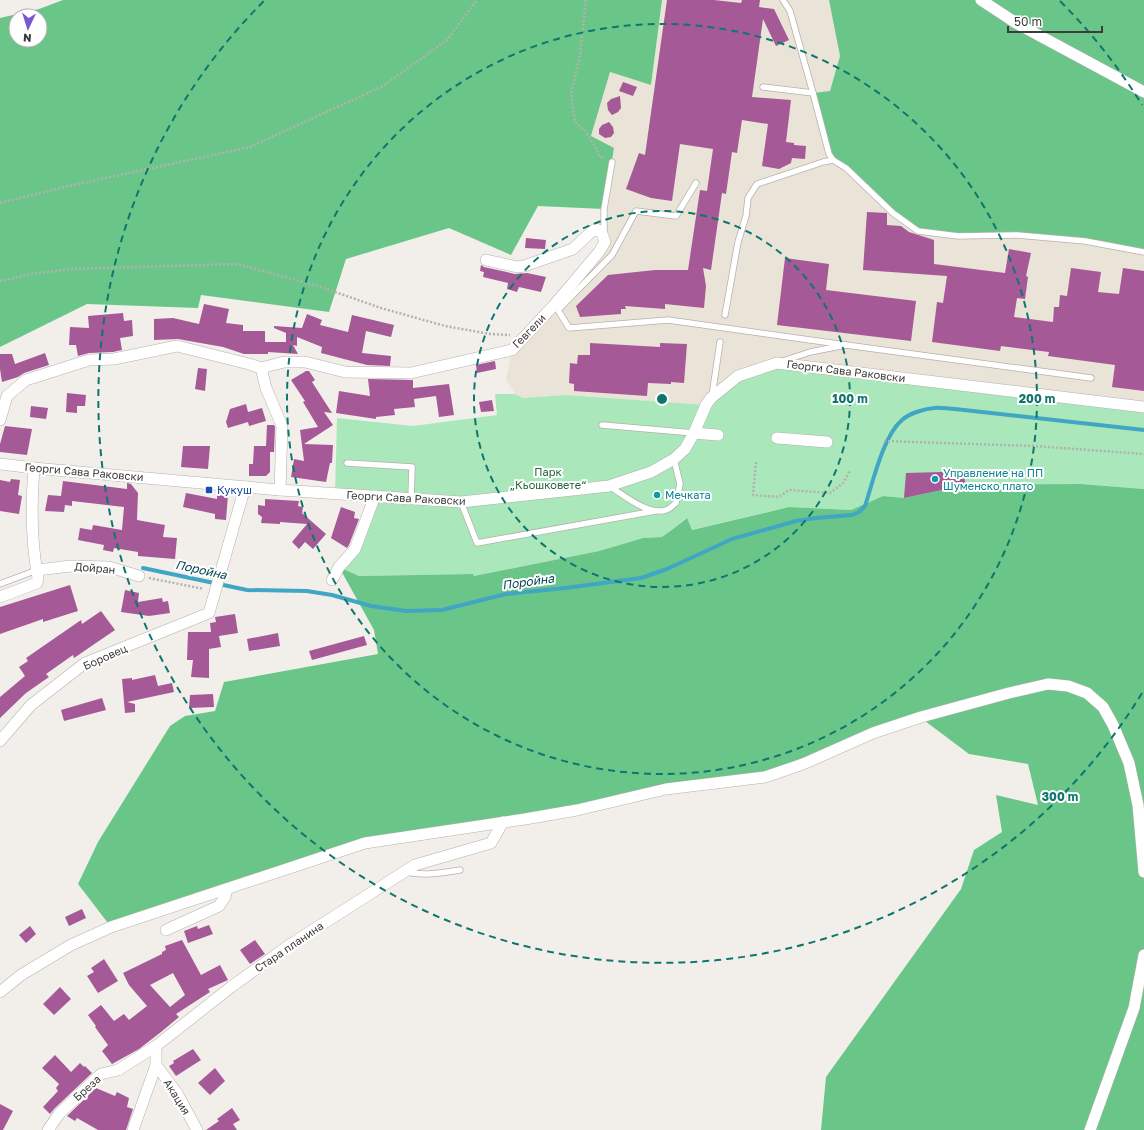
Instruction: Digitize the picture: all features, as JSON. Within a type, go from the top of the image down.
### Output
[{"type":"street","points":[[981,0],[1016,23],[1144,92]]},
{"type":"street","points":[[486,260],[517,267],[524,266],[573,249],[590,232],[596,229],[601,231],[604,237]]},
{"type":"street","name":"Гевгели","points":[[261,368],[284,362],[305,362],[345,372],[412,373],[512,350],[555,304],[599,252],[605,242],[604,237]]},
{"type":"street","points":[[0,420],[7,396],[26,380],[89,360],[114,359],[177,346],[261,368],[266,388],[282,426],[280,490]]},
{"type":"street","name":"Георги Сава Раковски","points":[[0,464],[280,490],[461,502],[609,486],[651,472],[674,459],[685,449],[694,433],[706,405],[711,398],[738,376],[777,363],[1144,407]]},
{"type":"street","points":[[694,433],[718,435]]},
{"type":"street","points":[[776,438],[827,442]]},
{"type":"street","points":[[0,597],[37,583],[38,578],[32,520],[34,468]]},
{"type":"street","points":[[215,591],[245,487]]},
{"type":"street","points":[[332,580],[339,567],[355,549],[375,496]]},
{"type":"street","name":"Дойран","points":[[37,570],[72,566],[109,567],[139,576]]},
{"type":"street","name":"Боровец","points":[[0,742],[31,705],[85,663],[209,613],[215,591]]},
{"type":"street","points":[[0,992],[21,975],[71,945],[111,927],[365,843],[577,810],[666,789],[765,776],[803,764],[873,733],[929,715],[1048,684],[1068,686],[1087,693],[1103,707],[1113,725],[1129,763],[1138,805],[1144,872]]},
{"type":"street","name":"Стара планина","points":[[156,1046],[231,987],[288,946],[415,865],[491,843],[503,822]]},
{"type":"street","points":[[166,930],[219,906],[225,897],[227,889]]},
{"type":"street","points":[[1090,1130],[1134,1008],[1144,955]]},
{"type":"street","points":[[133,1130],[156,1065],[156,1046]]},
{"type":"street","name":"Бреза","points":[[48,1130],[59,1114],[101,1074],[118,1070],[156,1046]]},
{"type":"street","name":"Акация","points":[[156,1065],[177,1093],[196,1130]]},
{"type":"lane","points":[[783,0],[790,11],[829,154],[833,160],[846,168],[893,214],[918,231],[958,236],[1017,235],[1085,241],[1144,252]]},
{"type":"lane","points":[[763,87],[813,93]]},
{"type":"lane","points":[[725,315],[738,242],[746,216],[748,198],[757,184],[833,160]]},
{"type":"lane","points":[[604,237],[604,209],[612,162]]},
{"type":"lane","points":[[696,183],[676,216],[636,211],[612,255],[558,310],[568,328],[668,320],[1090,378]]},
{"type":"lane","points":[[711,398],[720,342]]},
{"type":"lane","points":[[777,363],[810,352],[846,344]]},
{"type":"lane","points":[[602,426],[694,433]]},
{"type":"lane","points":[[461,502],[477,543],[667,510],[676,503],[680,484],[674,459]]},
{"type":"lane","points":[[347,463],[412,467],[411,499]]},
{"type":"lane","points":[[609,486],[644,508],[655,511]]},
{"type":"lane","name":"Дойран","points":[[0,584],[37,570]]},
{"type":"lane","points":[[404,872],[432,875],[460,870]]},
{"type":"path","points":[[0,203],[78,184],[250,147],[383,86],[447,40],[477,0]]},
{"type":"path","points":[[586,0],[580,55],[571,94],[575,122],[586,132],[599,156],[612,162]]},
{"type":"path","points":[[0,281],[32,274],[70,269],[237,264],[318,286],[381,308],[445,326],[490,334],[525,336]]},
{"type":"path","points":[[884,441],[1034,446],[1144,454]]},
{"type":"path","points":[[756,462],[753,495],[759,496],[779,497],[789,490],[830,493],[843,483],[850,471]]},
{"type":"path","points":[[139,576],[215,591]]},
{"type":"shaded area","points":[[662,0],[829,0],[840,56],[830,91],[813,93],[1017,235],[1085,241],[1144,252],[1144,407],[706,405],[566,395],[523,398],[515,394],[506,379],[512,350],[599,252],[614,148],[591,137],[610,72],[651,85]]},
{"type":"green space","points":[[63,0],[662,0],[651,85],[610,72],[591,136],[614,148],[604,209],[538,206],[511,255],[449,228],[346,259],[329,312],[201,295],[198,308],[87,304],[0,347],[0,18],[8,16],[8,48],[48,48],[48,8],[42,8]]},
{"type":"green space","points":[[829,0],[1144,0],[1144,252],[1085,241],[1017,235],[958,236],[918,231],[833,160],[813,93],[830,91],[840,56]]},
{"type":"green space","name":"Парк „Кьошковете“","points":[[777,363],[1144,407],[1144,489],[1081,484],[905,498],[883,496],[851,510],[789,507],[691,530],[686,518],[662,537],[643,538],[599,551],[474,576],[473,574],[359,576],[339,567],[355,549],[375,497],[335,494],[337,418],[413,426],[497,415],[495,394],[515,394],[523,398],[566,395],[706,405],[738,376]]},
{"type":"green space","points":[[1081,484],[1144,489],[1144,1130],[821,1130],[826,1077],[961,889],[974,850],[1002,832],[996,795],[1038,805],[1028,764],[969,754],[921,718],[765,777],[365,843],[111,927],[78,884],[98,842],[170,726],[185,716],[215,711],[224,682],[378,654],[374,630],[339,567],[359,576],[473,574],[474,576],[599,551],[643,538],[662,537],[687,518],[692,530],[789,507],[851,510],[883,496],[905,498],[966,485]]},
{"type":"building","points":[[667,0],[714,0],[741,3],[742,0],[760,0],[759,7],[774,9],[789,40],[776,46],[763,19],[752,97],[791,100],[786,142],[794,143],[794,145],[806,146],[805,159],[792,158],[791,163],[779,169],[762,166],[768,124],[742,120],[737,153],[732,152],[726,194],[722,193],[711,270],[703,268],[706,286],[704,308],[665,304],[665,309],[625,306],[626,309],[621,309],[621,314],[580,317],[576,306],[608,275],[655,270],[688,270],[700,190],[707,191],[713,149],[680,144],[672,201],[651,198],[626,189],[639,153],[645,155]]},
{"type":"building","points":[[623,82],[637,87],[633,96],[619,91]]},
{"type":"building","points":[[620,96],[621,108],[618,112],[612,115],[608,110],[607,103],[611,99]]},
{"type":"building","points":[[609,122],[613,127],[614,133],[611,137],[605,138],[599,134],[599,129],[602,125]]},
{"type":"building","points":[[867,212],[887,213],[887,225],[901,226],[909,232],[934,240],[934,264],[1005,273],[1009,249],[1031,253],[1026,276],[1028,277],[1025,299],[1017,298],[1014,317],[1053,322],[1054,307],[1059,307],[1060,295],[1067,296],[1071,268],[1101,272],[1098,292],[1119,294],[1123,268],[1144,271],[1144,391],[1112,387],[1115,365],[1048,356],[1049,352],[1001,346],[1000,351],[932,342],[937,302],[943,303],[947,276],[863,270]]},
{"type":"building","points":[[526,238],[546,240],[545,249],[525,248]]},
{"type":"building","points":[[785,258],[829,264],[826,290],[916,301],[911,341],[777,325]]},
{"type":"building","points":[[481,265],[515,274],[527,273],[546,277],[541,292],[519,287],[517,292],[507,289],[508,283],[483,277],[484,272],[480,271]]},
{"type":"building","points":[[204,304],[229,309],[226,323],[243,325],[243,331],[265,331],[265,342],[286,342],[286,333],[274,328],[274,326],[302,328],[307,314],[322,320],[320,325],[348,332],[352,315],[394,325],[391,337],[366,331],[362,353],[391,356],[390,366],[367,365],[321,353],[322,347],[297,337],[297,346],[293,345],[298,354],[268,352],[268,354],[244,354],[223,347],[178,339],[154,340],[154,319],[173,318],[199,324]]},
{"type":"building","points":[[123,313],[124,321],[132,320],[133,336],[120,338],[122,350],[89,353],[78,356],[76,345],[69,345],[70,327],[89,328],[88,316]]},
{"type":"building","points":[[590,343],[660,347],[660,343],[687,344],[684,383],[648,383],[647,396],[574,391],[574,384],[569,383],[570,363],[577,364],[578,355],[590,355]]},
{"type":"building","points":[[45,353],[49,365],[2,382],[0,354],[12,354],[15,364]]},
{"type":"building","points":[[495,361],[496,369],[477,373],[476,365]]},
{"type":"building","points":[[198,368],[207,369],[205,391],[195,389]]},
{"type":"building","points":[[306,371],[309,371],[315,380],[312,382],[332,413],[324,412],[333,425],[304,444],[333,445],[332,463],[330,463],[326,482],[291,477],[294,459],[304,461],[300,430],[318,427],[303,402],[305,401],[291,380]]},
{"type":"building","points":[[368,379],[413,380],[413,388],[449,384],[454,415],[439,417],[436,396],[414,399],[415,407],[394,409],[395,415],[376,417],[376,419],[336,413],[339,391],[370,396]]},
{"type":"building","points":[[67,393],[86,395],[85,406],[77,406],[77,413],[66,412]]},
{"type":"building","points":[[492,400],[494,411],[481,412],[479,402]]},
{"type":"building","points":[[246,404],[248,412],[262,408],[266,421],[249,426],[248,422],[228,428],[226,422],[230,409]]},
{"type":"building","points":[[31,406],[48,408],[46,419],[30,417]]},
{"type":"building","points":[[267,425],[274,425],[275,427],[274,452],[270,452],[270,472],[266,476],[249,476],[249,464],[253,464],[254,446],[266,446]]},
{"type":"building","points":[[5,426],[32,429],[27,455],[0,452],[0,444]]},
{"type":"building","points":[[183,446],[210,446],[208,469],[181,467]]},
{"type":"building","name":"Управление на ПП Шуменско плато","points":[[962,469],[966,485],[904,498],[906,473],[942,472]]},
{"type":"building","points":[[11,479],[20,480],[18,495],[22,496],[19,514],[0,511],[0,480],[10,482]]},
{"type":"building","points":[[63,481],[127,489],[127,483],[131,484],[138,493],[137,520],[165,525],[163,537],[177,538],[175,559],[138,556],[138,552],[114,548],[113,552],[103,550],[104,545],[78,540],[80,528],[92,530],[93,525],[122,530],[124,507],[72,501],[72,506],[65,505],[64,512],[45,511],[48,495],[61,496]]},
{"type":"building","points":[[186,493],[217,499],[217,494],[228,495],[226,520],[215,519],[215,514],[183,507]]},
{"type":"building","points":[[265,499],[299,501],[298,506],[303,507],[302,513],[326,534],[313,549],[305,542],[299,549],[292,542],[307,524],[280,522],[280,524],[261,523],[262,517],[258,514],[258,505],[265,506]]},
{"type":"building","points":[[341,507],[355,512],[354,518],[359,519],[347,548],[331,538]]},
{"type":"building","points":[[70,585],[78,611],[43,622],[43,619],[0,634],[0,607]]},
{"type":"building","points":[[125,590],[139,593],[138,602],[162,598],[163,602],[168,601],[170,613],[149,616],[121,612]]},
{"type":"building","points":[[101,611],[115,630],[74,658],[73,655],[46,674],[49,677],[26,693],[0,718],[0,697],[25,676],[19,667],[28,661],[26,658],[81,620],[82,624]]},
{"type":"building","points":[[235,614],[238,633],[219,636],[221,647],[209,649],[209,678],[191,677],[193,660],[187,660],[188,632],[211,632],[210,623],[216,622],[215,617]]},
{"type":"building","points":[[278,633],[280,646],[249,651],[247,639]]},
{"type":"building","points":[[364,636],[367,645],[312,660],[309,651]]},
{"type":"building","points":[[155,675],[158,686],[172,683],[174,692],[127,702],[135,704],[135,712],[125,713],[122,679],[132,678],[132,680]]},
{"type":"building","points":[[213,694],[214,707],[189,708],[190,695]]},
{"type":"building","points":[[102,698],[106,710],[64,721],[61,710]]},
{"type":"building","points":[[82,909],[86,918],[69,926],[65,917]]},
{"type":"building","points":[[209,925],[213,934],[188,943],[184,931],[197,926],[198,929]]},
{"type":"building","points":[[30,926],[36,934],[26,943],[19,935]]},
{"type":"building","points":[[182,940],[201,975],[220,965],[228,980],[208,989],[210,992],[176,1014],[179,1017],[161,1032],[139,1049],[112,1064],[102,1051],[108,1045],[88,1015],[101,1005],[114,1021],[124,1014],[129,1020],[147,1006],[129,985],[123,973],[162,954],[162,952],[166,950],[165,946]],"holes":[[[173,973],[185,995],[170,1007],[150,985]]]},
{"type":"building","points":[[255,940],[265,954],[250,964],[240,950]]},
{"type":"building","points":[[104,959],[118,981],[98,993],[87,976],[94,972],[91,968]]},
{"type":"building","points":[[60,987],[71,999],[54,1015],[43,1004]]},
{"type":"building","points":[[193,1049],[201,1060],[176,1076],[169,1066],[174,1063],[173,1061]]},
{"type":"building","points":[[55,1055],[71,1072],[80,1063],[92,1073],[50,1114],[43,1107],[58,1091],[56,1088],[59,1084],[42,1068]]},
{"type":"building","points":[[215,1068],[225,1081],[210,1095],[198,1083]]},
{"type":"building","points":[[96,1088],[115,1096],[117,1092],[129,1098],[127,1107],[133,1109],[126,1130],[98,1130],[77,1118],[75,1121],[67,1116]]},
{"type":"building","points":[[0,1104],[13,1111],[3,1130],[0,1130]]},
{"type":"building","points":[[232,1108],[240,1120],[233,1124],[237,1130],[206,1130],[219,1121],[217,1119]]},
{"type":"waterway","name":"Поройна","points":[[143,568],[247,590],[307,591],[332,595],[371,606],[406,611],[442,610],[506,594],[641,578],[667,569],[732,539],[796,521],[852,515],[859,512],[865,506],[879,460],[895,427],[905,418],[922,410],[936,408],[955,409],[1144,430]]},
{"type":"place","name":"Управление на ПП Шуменско плато","points":[[935,479]]},
{"type":"place","name":"Кукуш","points":[[209,490]]},
{"type":"place","name":"Мечката","points":[[657,495]]}]
